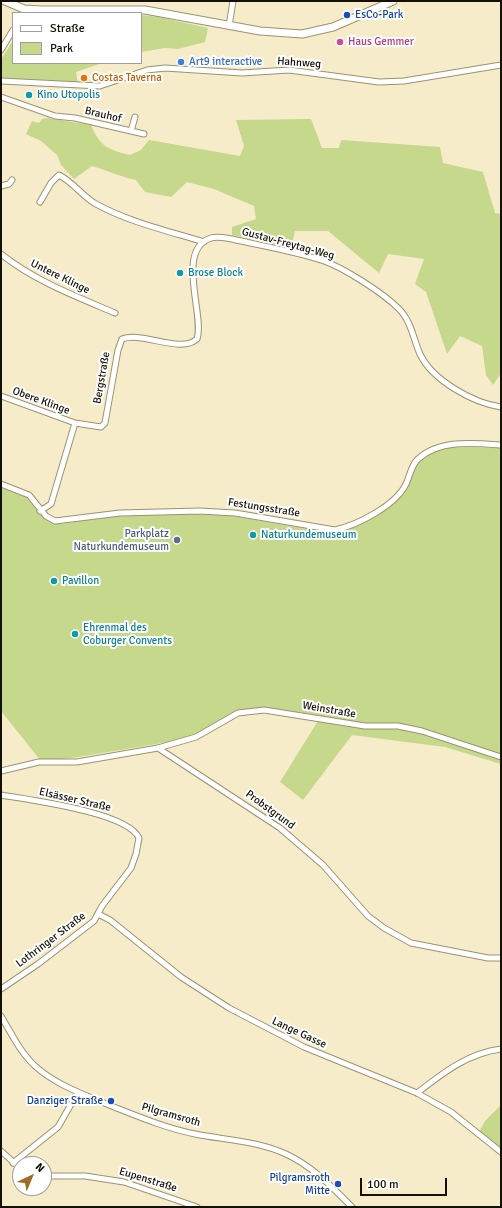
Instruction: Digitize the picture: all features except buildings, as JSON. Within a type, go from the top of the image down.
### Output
[{"type":"street","points":[[5,1],[24,11],[145,10],[229,26],[292,34],[315,32],[342,24],[393,1]]},
{"type":"street","points":[[229,26],[233,1]]},
{"type":"street","points":[[1,50],[12,32]]},
{"type":"street","name":"Hahnweg","points":[[1,81],[100,86],[147,70],[165,68],[242,73],[289,70],[373,82],[404,81],[501,65]]},
{"type":"street","name":"Brauhof","points":[[1,97],[55,116],[75,118],[144,134]]},
{"type":"street","name":"Brauhof","points":[[131,132],[135,117]]},
{"type":"street","points":[[40,202],[51,183],[59,175],[86,197],[102,206],[135,220],[204,242]]},
{"type":"street","points":[[1,186],[8,184],[12,180]]},
{"type":"street","name":"Gustav-Freytag-Weg","points":[[204,242],[217,237],[232,239],[324,261],[336,267],[371,288],[397,307],[406,318],[420,353],[430,369],[465,395],[490,406],[501,407]]},
{"type":"street","name":"Bergstraße","points":[[75,423],[98,427],[105,422],[118,350],[122,339],[130,338],[180,344],[191,343],[198,339],[199,330],[194,291],[194,265],[196,253],[204,242]]},
{"type":"street","name":"Untere Klinge","points":[[1,254],[21,269],[53,287],[114,313]]},
{"type":"street","name":"Obere Klinge","points":[[1,396],[75,423]]},
{"type":"street","points":[[40,510],[51,504],[75,423]]},
{"type":"street","name":"Festungsstraße","points":[[1,484],[29,495],[40,510],[55,521],[134,512],[184,510],[228,512],[335,530],[349,527],[360,522],[391,500],[406,484],[416,460],[428,452],[454,444],[501,445]]},
{"type":"street","name":"Weinstraße","points":[[158,748],[196,737],[238,713],[264,710],[365,726],[398,726],[410,728],[443,737],[501,757]]},
{"type":"street","points":[[1,771],[39,762],[76,762],[158,748]]},
{"type":"street","name":"Probstgrund","points":[[158,748],[280,828],[323,865],[354,902],[368,916],[384,928],[411,943],[488,958],[501,958]]},
{"type":"street","name":"Elsässer Straße","points":[[1,795],[103,815],[127,826],[136,833],[139,838]]},
{"type":"street","name":"Lothringer Straße","points":[[1,989],[60,948],[94,920],[102,906],[131,868],[136,854],[139,838]]},
{"type":"street","name":"Lange Gasse","points":[[98,914],[110,920],[181,977],[235,1011],[304,1047],[417,1093],[451,1112],[501,1152]]},
{"type":"street","name":"Pilgramsroth","points":[[1,1016],[23,1054],[34,1065],[57,1083],[134,1115],[168,1127],[211,1137],[254,1143],[288,1155],[316,1173],[352,1207]]},
{"type":"street","points":[[417,1093],[460,1062],[481,1053],[501,1049]]},
{"type":"street","points":[[22,1156],[58,1127],[78,1092]]},
{"type":"street","points":[[1,1151],[12,1162]]},
{"type":"street","name":"Eupenstraße","points":[[52,1176],[85,1176],[124,1182],[197,1207]]},
{"type":"green space","points":[[142,15],[159,17],[208,28],[205,42],[178,49],[165,48],[142,52]]},
{"type":"green space","points":[[12,42],[12,64],[99,64],[76,72],[78,84],[1,78],[1,59]]},
{"type":"green space","points":[[47,118],[91,125],[102,143],[111,149],[130,155],[141,150],[149,140],[240,156],[244,146],[236,120],[311,119],[322,148],[339,148],[341,140],[440,147],[443,163],[483,172],[495,213],[501,214],[501,373],[493,385],[486,375],[482,346],[460,336],[447,354],[426,292],[415,284],[424,259],[388,254],[379,273],[328,231],[295,231],[291,248],[232,235],[232,227],[256,219],[254,206],[214,189],[187,182],[171,197],[145,192],[136,180],[92,166],[74,179],[61,165],[57,155],[41,141],[26,134],[32,121],[39,123],[42,119]]},
{"type":"green space","points":[[465,445],[501,447],[501,764],[445,747],[352,735],[303,800],[280,782],[321,716],[285,711],[249,709],[231,713],[203,731],[169,742],[72,758],[41,761],[1,711],[1,487],[25,496],[42,516],[59,524],[120,515],[175,512],[222,514],[324,532],[342,533],[364,522],[402,495],[409,485],[416,464],[422,458],[440,449]]},
{"type":"green space","points":[[501,1105],[501,1149],[479,1132],[485,1121]]},
{"type":"place","name":"EsCo-Park","points":[[347,15]]},
{"type":"place","name":"Haus Gemmer","points":[[340,42]]},
{"type":"place","name":"Art9 interactive","points":[[181,62]]},
{"type":"place","name":"Costas Taverna","points":[[84,78]]},
{"type":"place","name":"Kino Utopolis","points":[[29,95]]},
{"type":"place","name":"Brose Block","points":[[180,273]]},
{"type":"place","name":"Naturkundemuseum","points":[[253,535]]},
{"type":"place","name":"Parkplatz Naturkundemuseum","points":[[177,540]]},
{"type":"place","name":"Pavillon","points":[[54,581]]},
{"type":"place","name":"Ehrenmal des Coburger Convents","points":[[75,634]]},
{"type":"place","name":"Danziger Straße","points":[[111,1101]]},
{"type":"place","name":"Pilgramsroth Mitte","points":[[338,1184]]}]
